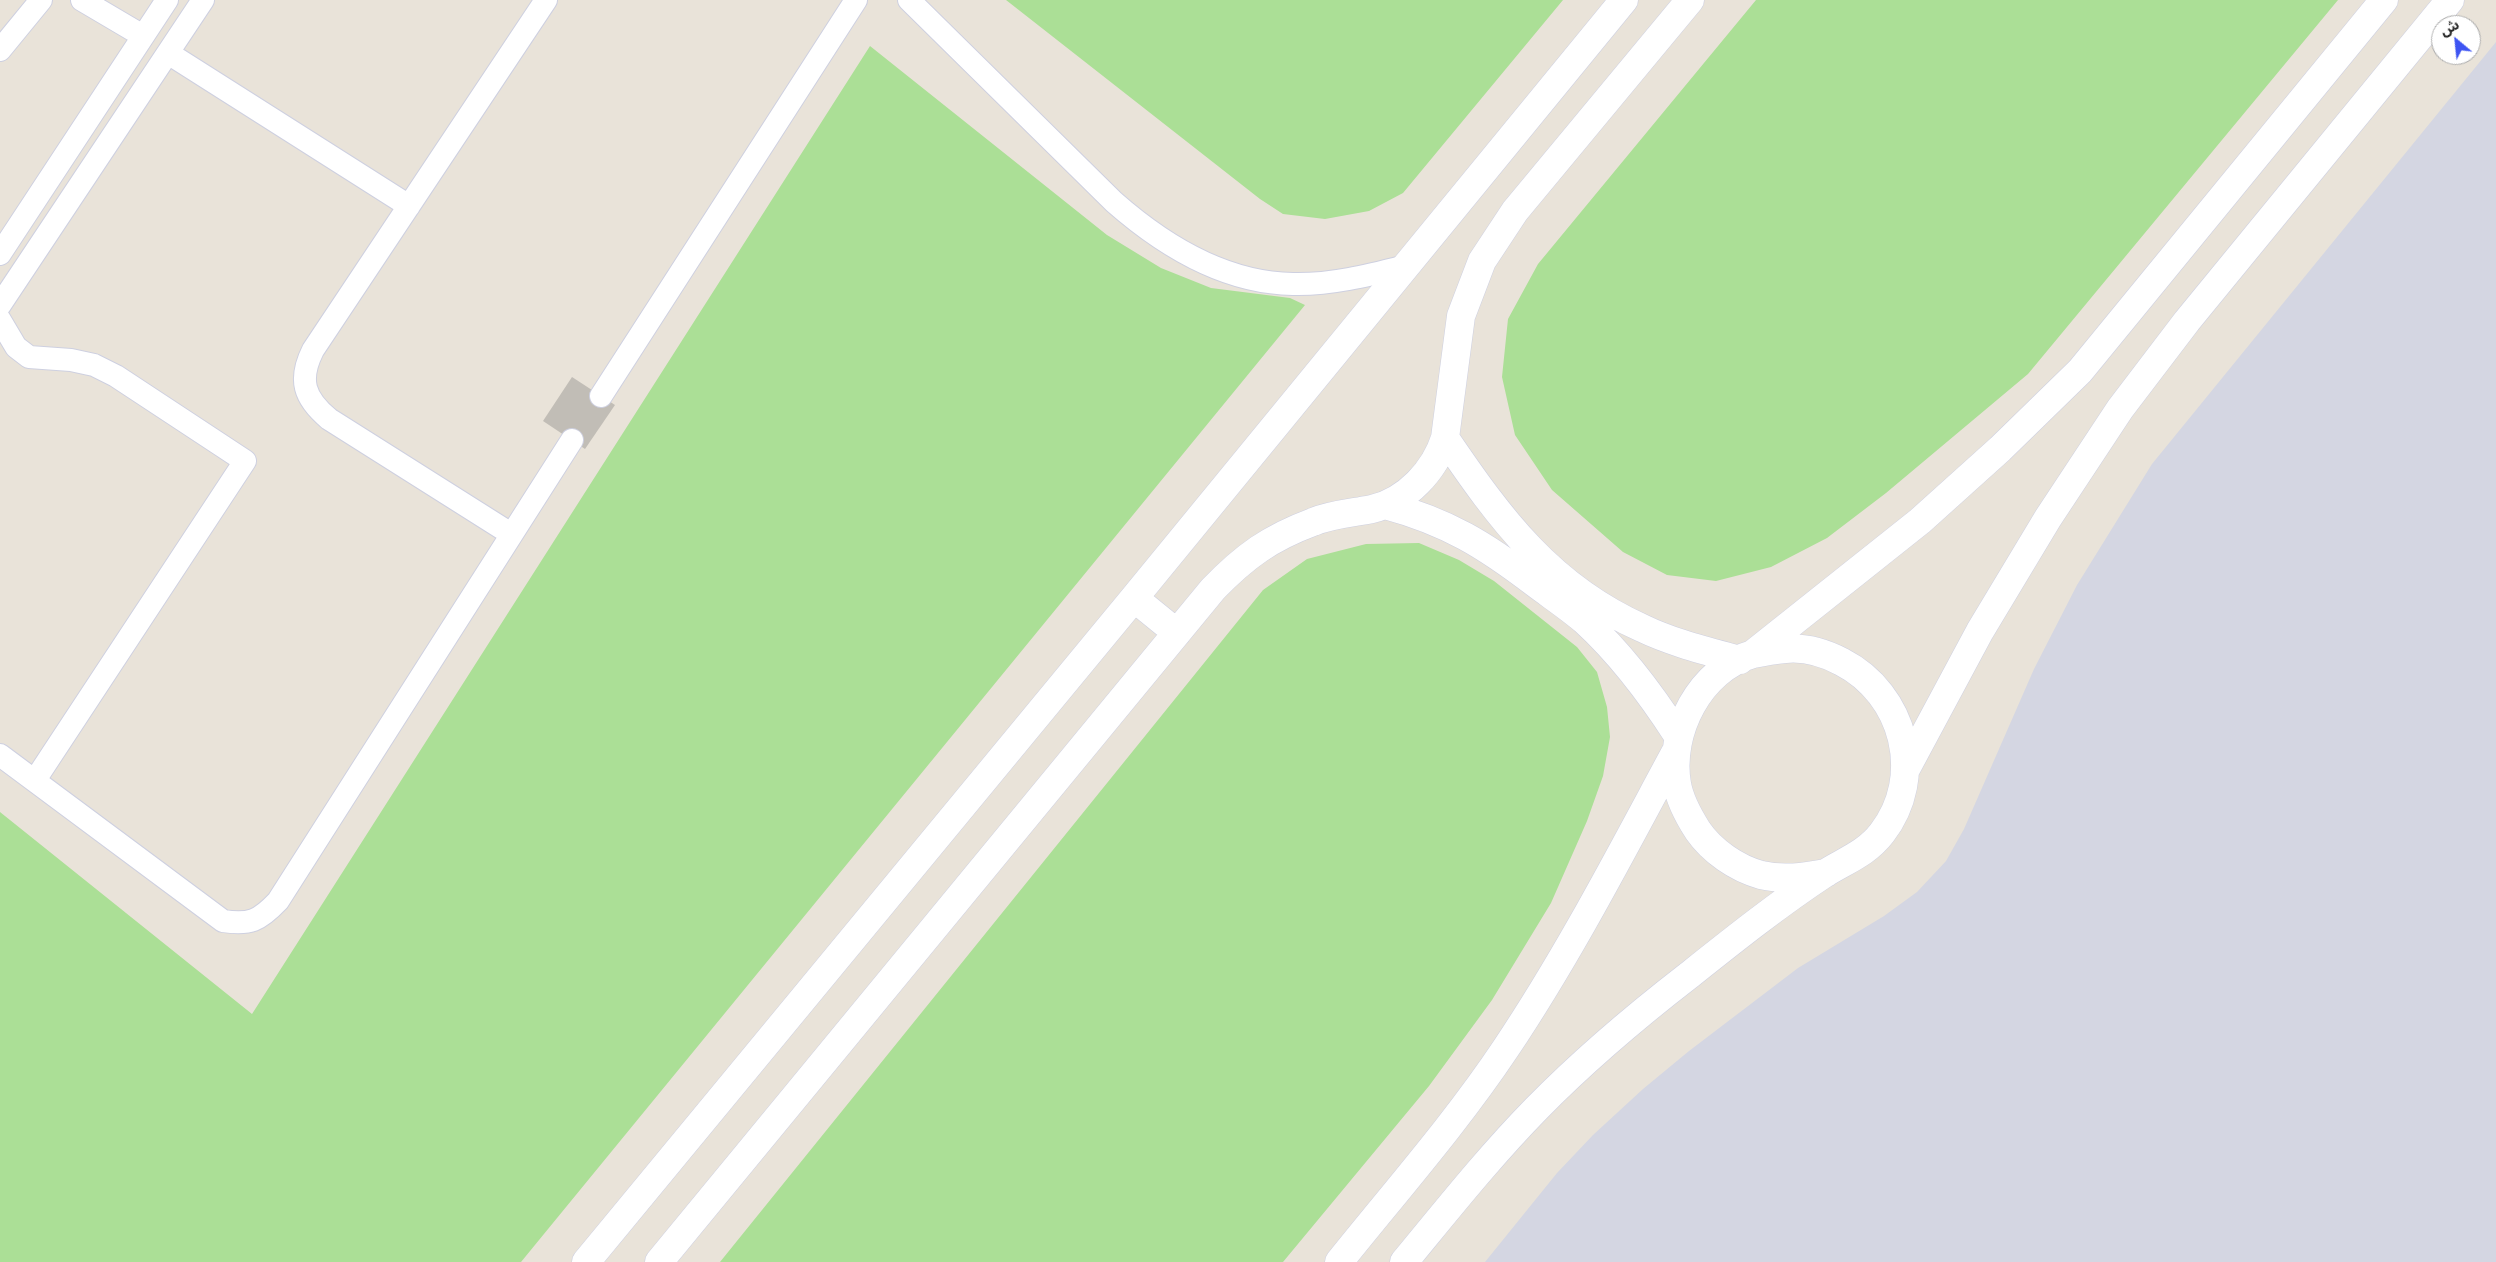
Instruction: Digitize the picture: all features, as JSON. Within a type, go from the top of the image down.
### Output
[{"type":"main road","points":[[586,1262],[1624,0]]},
{"type":"main road","points":[[659,1262],[1177,633],[1214,589],[1241,561],[1264,546],[1315,521],[1385,505],[1413,486],[1430,471],[1440,455],[1445,438],[1461,316],[1482,261],[1515,211],[1690,0]]},
{"type":"main road","points":[[1339,1262],[1432,1147],[1505,1049],[1571,946],[1677,744],[1687,713],[1701,692],[1718,674],[1746,657],[1920,521],[2000,449],[2080,371],[2384,0]]},
{"type":"main road","points":[[1404,1262],[1469,1182],[1536,1109],[1603,1045],[1689,974],[1826,873],[1857,857],[1882,833],[1899,803],[1906,769],[1980,630],[2048,518],[2120,408],[2187,321],[2450,0]]},
{"type":"main road","points":[[1445,438],[1489,503],[1530,549],[1559,576],[1593,602],[1641,628],[1678,643],[1746,657],[1790,648],[1827,654],[1860,671],[1886,698],[1901,732],[1906,769]]},
{"type":"main road","points":[[1385,505],[1418,514],[1449,526],[1478,542],[1584,620],[1636,674],[1677,744],[1677,784],[1688,815],[1706,842],[1731,862],[1761,875],[1793,878],[1826,873]]},
{"type":"main road","points":[[1134,598],[1177,633]]},
{"type":"lane","points":[[0,50],[41,0]]},
{"type":"lane","points":[[82,0],[143,36]]},
{"type":"lane","points":[[0,254],[166,0]]},
{"type":"lane","points":[[0,305],[203,0]]},
{"type":"lane","points":[[511,534],[329,419],[313,405],[305,386],[306,364],[313,350],[546,0]]},
{"type":"lane","points":[[600,396],[856,0]]},
{"type":"lane","points":[[909,0],[1114,202],[1144,228],[1182,252],[1236,276],[1294,284],[1336,281],[1406,266]]},
{"type":"lane","points":[[168,53],[409,206]]},
{"type":"lane","points":[[49,180],[73,195]]},
{"type":"lane","points":[[0,320],[16,346],[29,356],[71,360],[94,365],[116,376],[245,461],[35,780]]},
{"type":"lane","points":[[0,755],[223,921],[244,924],[264,916],[278,901],[572,440]]},
{"type":"shaded area","points":[[2496,42],[2496,1262],[1485,1262],[1557,1173],[1593,1135],[1643,1089],[1689,1051],[1798,968],[1884,916],[1917,892],[1946,861],[1964,829],[2034,669],[2077,585],[2152,464],[2477,65],[2481,65],[2481,60]]},
{"type":"green space","points":[[1006,0],[1563,0],[1403,193],[1369,211],[1325,219],[1283,214],[1260,199]]},
{"type":"green space","points":[[1756,0],[2338,0],[2028,374],[1886,493],[1827,538],[1771,567],[1716,581],[1667,575],[1623,552],[1552,490],[1515,435],[1502,377],[1508,319],[1538,264]]},
{"type":"green space","points":[[870,46],[1107,235],[1161,268],[1211,288],[1290,298],[1305,305],[521,1262],[0,1262],[0,812],[252,1014]]},
{"type":"green space","points":[[1419,543],[1459,560],[1494,581],[1577,647],[1597,672],[1607,707],[1610,737],[1603,776],[1587,821],[1551,903],[1492,1000],[1429,1086],[1283,1262],[720,1262],[1263,590],[1307,559],[1366,544]]},
{"type":"building","points":[[572,377],[615,405],[585,449],[543,421]]}]
